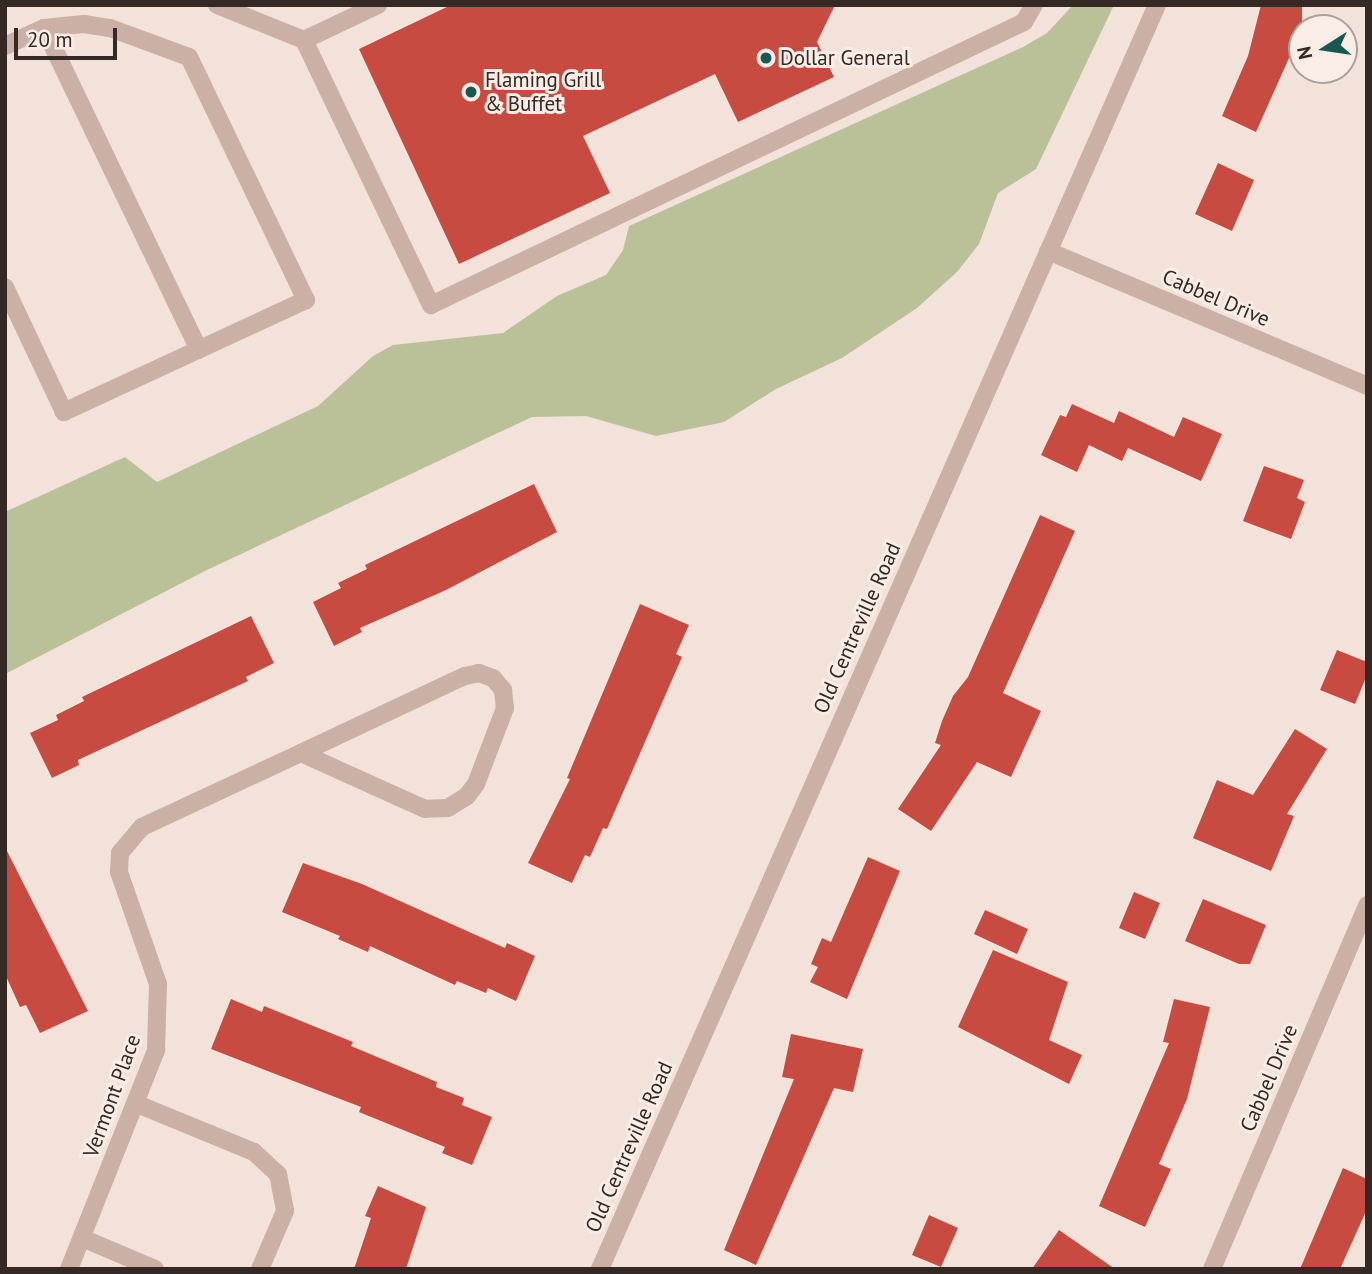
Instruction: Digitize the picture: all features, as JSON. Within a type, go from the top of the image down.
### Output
[{"type":"street","points":[[217,5],[304,40],[431,305],[1024,22],[1034,5]]},
{"type":"street","points":[[304,40],[378,5]]},
{"type":"street","name":"Old Centreville Road","points":[[600,1269],[1157,5]]},
{"type":"street","points":[[5,46],[44,28],[84,24],[110,28],[189,57],[306,300],[64,412],[5,287]]},
{"type":"street","points":[[44,28],[199,350]]},
{"type":"street","name":"Cabbel Drive","points":[[1048,251],[1367,386]]},
{"type":"street","name":"Vermont Place","points":[[69,1269],[137,1104],[156,1050],[158,984],[119,872],[120,853],[142,827],[300,753],[465,676],[479,673],[493,678],[503,690],[505,708],[475,784],[467,796],[448,808],[425,809],[300,753]]},
{"type":"street","name":"Cabbel Drive","points":[[1212,1269],[1367,905]]},
{"type":"street","points":[[137,1104],[254,1152],[278,1174],[285,1210],[260,1269]]},
{"type":"street","points":[[82,1238],[155,1269]]},
{"type":"green space","points":[[1073,5],[1114,5],[1036,169],[998,193],[979,244],[957,272],[917,308],[842,358],[776,389],[724,422],[656,436],[586,416],[532,417],[207,570],[5,674],[5,512],[125,457],[157,482],[318,406],[373,356],[393,345],[503,333],[557,296],[606,275],[623,250],[629,226],[1023,47],[1047,33]]},
{"type":"building","points":[[451,5],[835,5],[817,42],[834,77],[738,122],[715,74],[583,136],[610,193],[459,264],[359,49]]},
{"type":"building","points":[[1261,5],[1302,5],[1302,14],[1288,14],[1288,60],[1256,132],[1222,116],[1248,56]]},
{"type":"building","points":[[1218,163],[1254,180],[1232,231],[1195,214]]},
{"type":"building","points":[[1072,404],[1114,423],[1119,411],[1174,437],[1183,417],[1222,434],[1201,481],[1128,448],[1122,461],[1089,445],[1077,472],[1041,455],[1060,415],[1066,417]]},
{"type":"building","points":[[1264,466],[1304,480],[1297,498],[1305,502],[1291,539],[1243,521]]},
{"type":"building","points":[[534,484],[557,532],[446,590],[360,628],[362,632],[334,646],[313,602],[341,588],[338,583],[367,569],[365,565]]},
{"type":"building","points":[[1040,515],[1075,531],[1003,693],[1041,711],[1011,777],[977,762],[931,831],[898,809],[941,745],[935,743],[942,721],[953,696],[968,677]]},
{"type":"building","points":[[640,604],[689,625],[676,654],[682,657],[607,829],[603,828],[590,857],[585,855],[572,883],[528,863],[570,779],[567,778]]},
{"type":"building","points":[[251,616],[274,663],[246,677],[248,681],[78,760],[79,765],[52,778],[30,733],[58,720],[56,715],[84,701],[82,697]]},
{"type":"building","points":[[1337,650],[1367,662],[1367,675],[1355,704],[1320,690]]},
{"type":"building","points":[[1295,729],[1327,749],[1287,814],[1294,816],[1271,871],[1193,838],[1217,780],[1253,795]]},
{"type":"building","points":[[5,847],[88,1011],[40,1033],[26,1005],[20,1007],[5,974]]},
{"type":"building","points":[[868,857],[900,871],[847,999],[810,982],[818,967],[811,964],[822,938],[831,942]]},
{"type":"building","points":[[303,863],[362,884],[505,948],[507,943],[535,956],[516,1001],[488,988],[486,993],[457,981],[455,985],[370,946],[368,952],[338,939],[340,936],[282,912]]},
{"type":"building","points":[[1134,892],[1160,903],[1145,939],[1119,928]]},
{"type":"building","points":[[1203,899],[1266,925],[1250,964],[1239,964],[1185,941]]},
{"type":"building","points":[[985,910],[1028,929],[1017,954],[974,934]]},
{"type":"building","points":[[993,950],[1068,982],[1049,1040],[1082,1055],[1069,1084],[958,1027]]},
{"type":"building","points":[[231,999],[262,1012],[264,1006],[353,1042],[351,1046],[437,1082],[436,1087],[464,1098],[462,1105],[492,1117],[472,1165],[442,1153],[445,1147],[359,1112],[361,1107],[211,1049]]},
{"type":"building","points":[[1174,999],[1210,1007],[1187,1099],[1159,1164],[1171,1169],[1145,1227],[1099,1206],[1169,1043],[1163,1042]]},
{"type":"building","points":[[791,1034],[863,1049],[853,1092],[834,1088],[756,1265],[724,1250],[794,1079],[782,1077]]},
{"type":"building","points":[[1343,1168],[1367,1179],[1367,1209],[1340,1269],[1300,1269]]},
{"type":"building","points":[[378,1186],[426,1207],[406,1269],[354,1269],[371,1218],[365,1216]]},
{"type":"building","points":[[929,1215],[958,1228],[941,1267],[912,1255]]},
{"type":"building","points":[[1059,1230],[1115,1269],[1032,1269]]},
{"type":"place","name":"Dollar General","points":[[766,58]]},
{"type":"place","name":"Flaming Grill & Buffet","points":[[471,92]]}]
